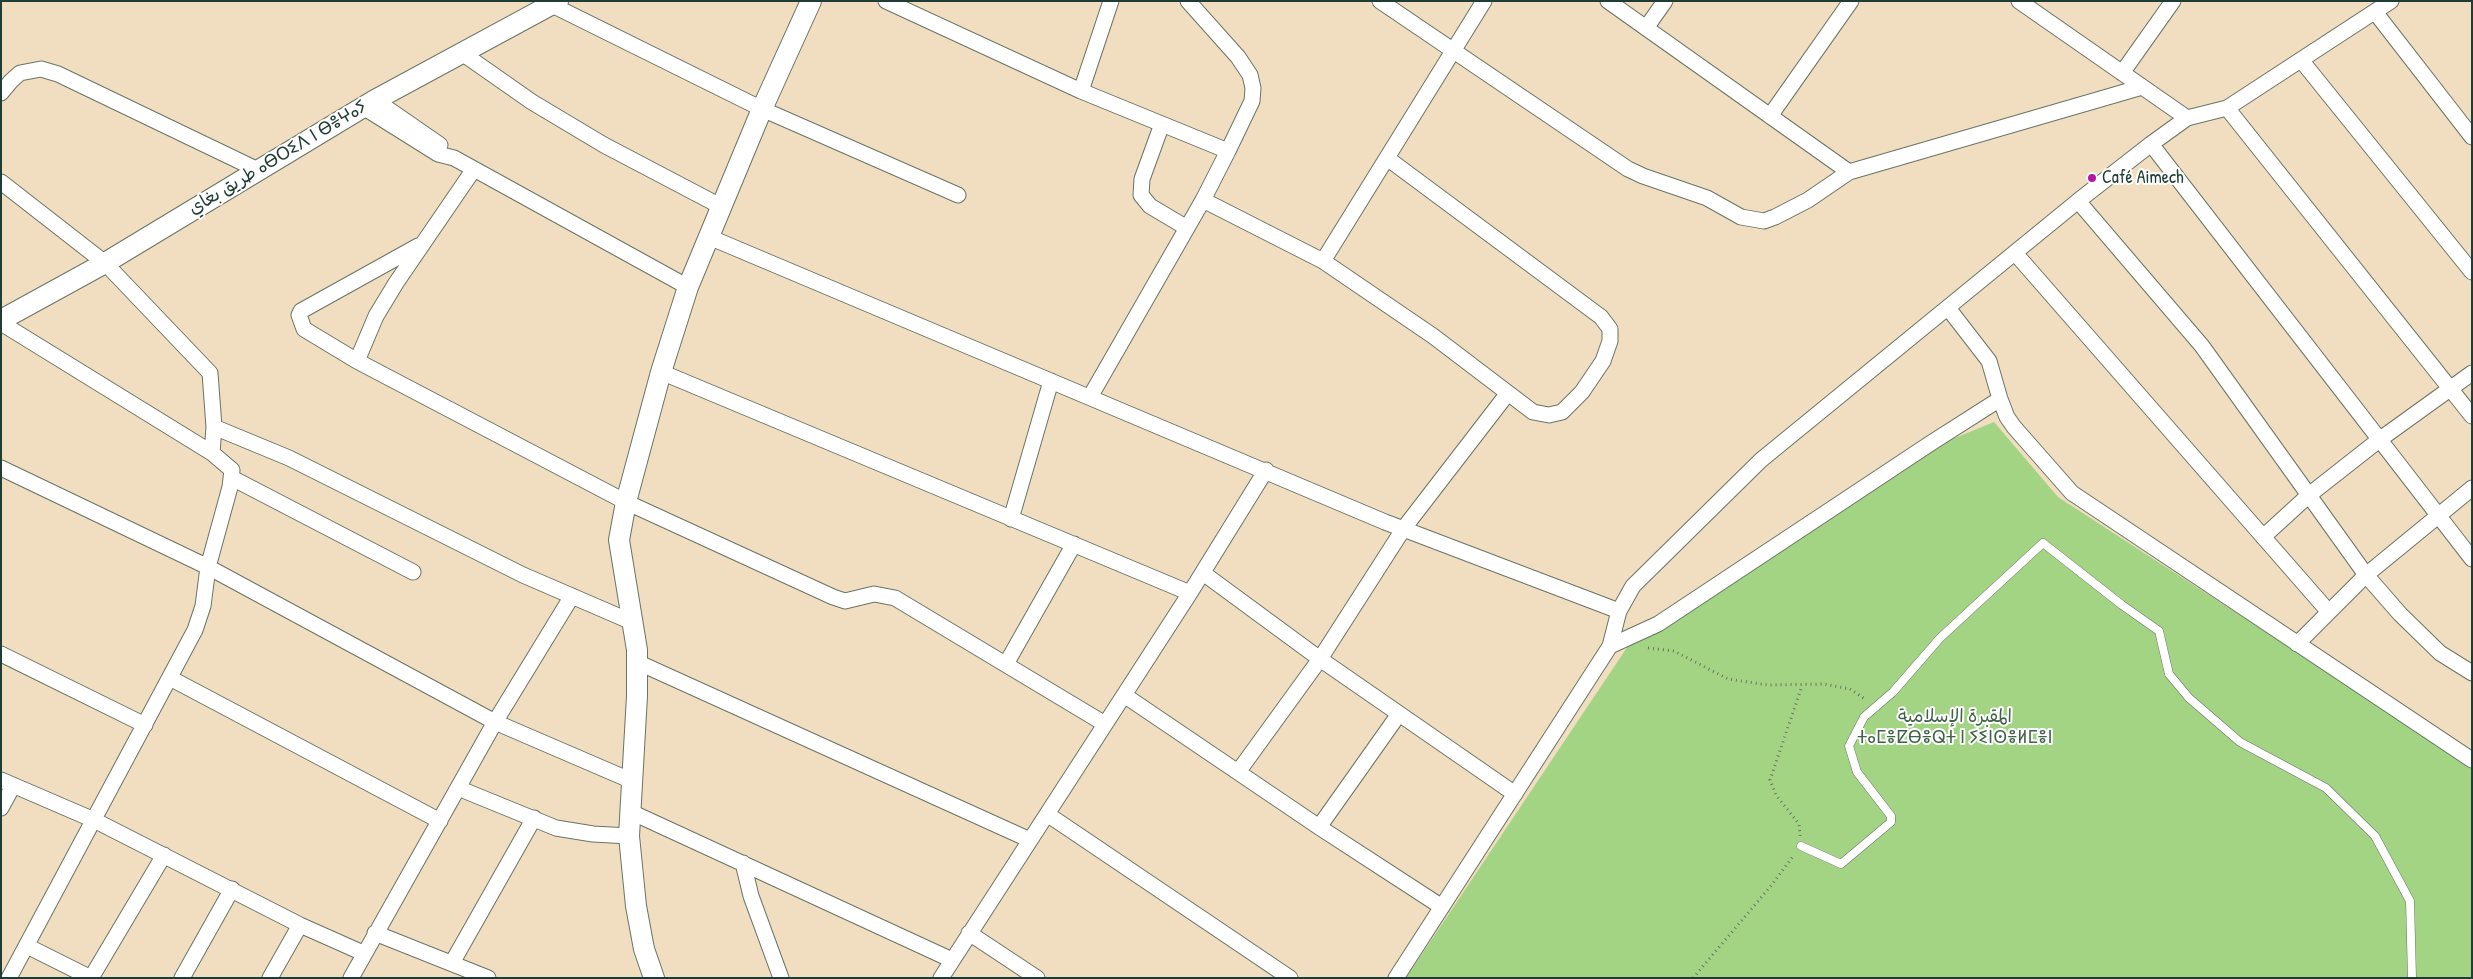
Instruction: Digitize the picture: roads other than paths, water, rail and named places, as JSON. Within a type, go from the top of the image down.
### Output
[{"type":"street","points":[[654,978],[644,949],[638,915],[629,836],[637,662],[635,633],[619,540],[626,502],[661,372],[688,287],[762,109],[811,1]]},
{"type":"street","points":[[886,1],[1081,91],[1228,151]]},
{"type":"street","points":[[1081,91],[1111,1]]},
{"type":"street","points":[[1090,397],[1203,200],[1252,102],[1253,88],[1250,75],[1238,57],[1188,1]]},
{"type":"street","points":[[1380,1],[1628,169],[1707,198],[1741,217],[1764,220],[1775,217],[1808,200],[1849,172],[2142,87]]},
{"type":"street","points":[[1323,261],[1484,1]]},
{"type":"street","points":[[1608,1],[1849,172]]},
{"type":"street","points":[[1646,28],[1665,1]]},
{"type":"street","points":[[1770,116],[1851,1]]},
{"type":"street","points":[[2019,1],[2187,118]]},
{"type":"street","points":[[2122,73],[2172,1]]},
{"type":"street","points":[[1396,978],[1610,646],[1619,611],[1633,586],[1761,460],[2078,201],[2187,118],[2227,108],[2391,1]]},
{"type":"street","points":[[555,3],[762,109],[958,195]]},
{"type":"street","name":"طريق بغاي ⴰⴱⵔⵉⴷ ⵏ ⴱⴻⵖⴰⵢ","points":[[1,322],[105,263],[369,104],[555,3]]},
{"type":"street","points":[[2375,12],[2472,137]]},
{"type":"street","points":[[462,52],[532,102],[596,141],[722,207]]},
{"type":"street","points":[[2301,60],[2472,272]]},
{"type":"street","points":[[1,93],[20,73],[42,69],[58,74],[260,171]]},
{"type":"street","points":[[369,104],[417,142],[438,154],[454,158],[688,287]]},
{"type":"street","points":[[2227,108],[2471,414]]},
{"type":"street","points":[[1162,124],[1142,180],[1141,194],[1150,206],[1187,228]]},
{"type":"street","points":[[2152,144],[2472,559]]},
{"type":"street","points":[[1203,200],[1323,261],[1433,336],[1533,412],[1549,415],[1562,412],[1582,392],[1603,361],[1610,341],[1610,329],[1602,317],[1387,158]]},
{"type":"street","points":[[357,361],[376,316],[422,244],[474,169]]},
{"type":"street","points":[[1,182],[105,263],[210,373],[214,427],[212,453]]},
{"type":"street","points":[[2078,201],[2202,346],[2366,575],[2400,614],[2440,653],[2472,673]]},
{"type":"street","points":[[709,237],[1404,528],[1619,611]]},
{"type":"street","points":[[422,244],[301,311],[299,319],[304,328],[357,361],[626,502],[833,597],[845,601],[874,594],[895,598],[1105,724]]},
{"type":"street","points":[[2015,253],[2328,611]]},
{"type":"street","points":[[1948,308],[1989,360],[2000,400],[2007,417],[2072,492],[2472,760]]},
{"type":"street","points":[[1,322],[212,453],[229,465],[232,470],[232,478],[208,566],[203,606],[196,630],[9,978]]},
{"type":"street","points":[[661,372],[1190,594]]},
{"type":"street","points":[[2263,537],[2309,495],[2379,440],[2472,373]]},
{"type":"street","points":[[1011,519],[1050,381]]},
{"type":"street","points":[[1238,772],[1320,659],[1404,528],[1508,393]]},
{"type":"street","points":[[1610,646],[1658,624],[1875,479],[2000,400]]},
{"type":"street","points":[[214,427],[289,458],[514,570],[632,622]]},
{"type":"street","points":[[1,468],[208,566],[495,722],[632,781]]},
{"type":"street","points":[[941,978],[1190,594],[1266,470]]},
{"type":"street","points":[[232,478],[413,572]]},
{"type":"street","points":[[2297,644],[2366,575],[2472,488]]},
{"type":"street","points":[[1006,664],[1074,544]]},
{"type":"street","points":[[1203,572],[1320,659],[1515,794]]},
{"type":"street","points":[[350,978],[495,722],[572,596]]},
{"type":"street","points":[[1,654],[145,725]]},
{"type":"street","points":[[637,662],[1030,840]]},
{"type":"street","points":[[170,678],[440,821]]},
{"type":"street","points":[[1124,694],[1319,828],[1442,906]]},
{"type":"street","points":[[1319,828],[1399,714]]},
{"type":"street","points":[[1,808],[7,783],[94,820],[300,925],[363,954]]},
{"type":"street","points":[[458,788],[556,828],[593,834],[629,836]]},
{"type":"street","points":[[631,812],[952,960]]},
{"type":"street","points":[[1047,814],[1290,978]]},
{"type":"street","points":[[452,963],[534,818]]},
{"type":"street","points":[[27,946],[91,978],[164,855]]},
{"type":"street","points":[[743,863],[751,896],[781,978]]},
{"type":"street","points":[[182,978],[232,889]]},
{"type":"street","points":[[270,978],[300,925]]},
{"type":"street","points":[[375,933],[488,978]]},
{"type":"street","points":[[969,933],[1037,978]]},
{"type":"lane","points":[[1801,846],[1841,864],[1891,822],[1891,816],[1857,772],[1849,746],[1864,717],[1893,692],[1940,638],[2043,543],[2122,605],[2159,631],[2169,674],[2190,698],[2240,742],[2326,788],[2375,836],[2410,901],[2412,978]]},
{"type":"place","name":"Café Aimech","points":[[2092,178]]},
{"type":"park label","name":"المقبرة الإسلامية ⵜⴰⵎⴻⵇⴱⴻⵕⵜ ⵏ ⵢⵉⵏⵙⴻⵍⵎⴻⵏ","points":[[1955,728]]}]
